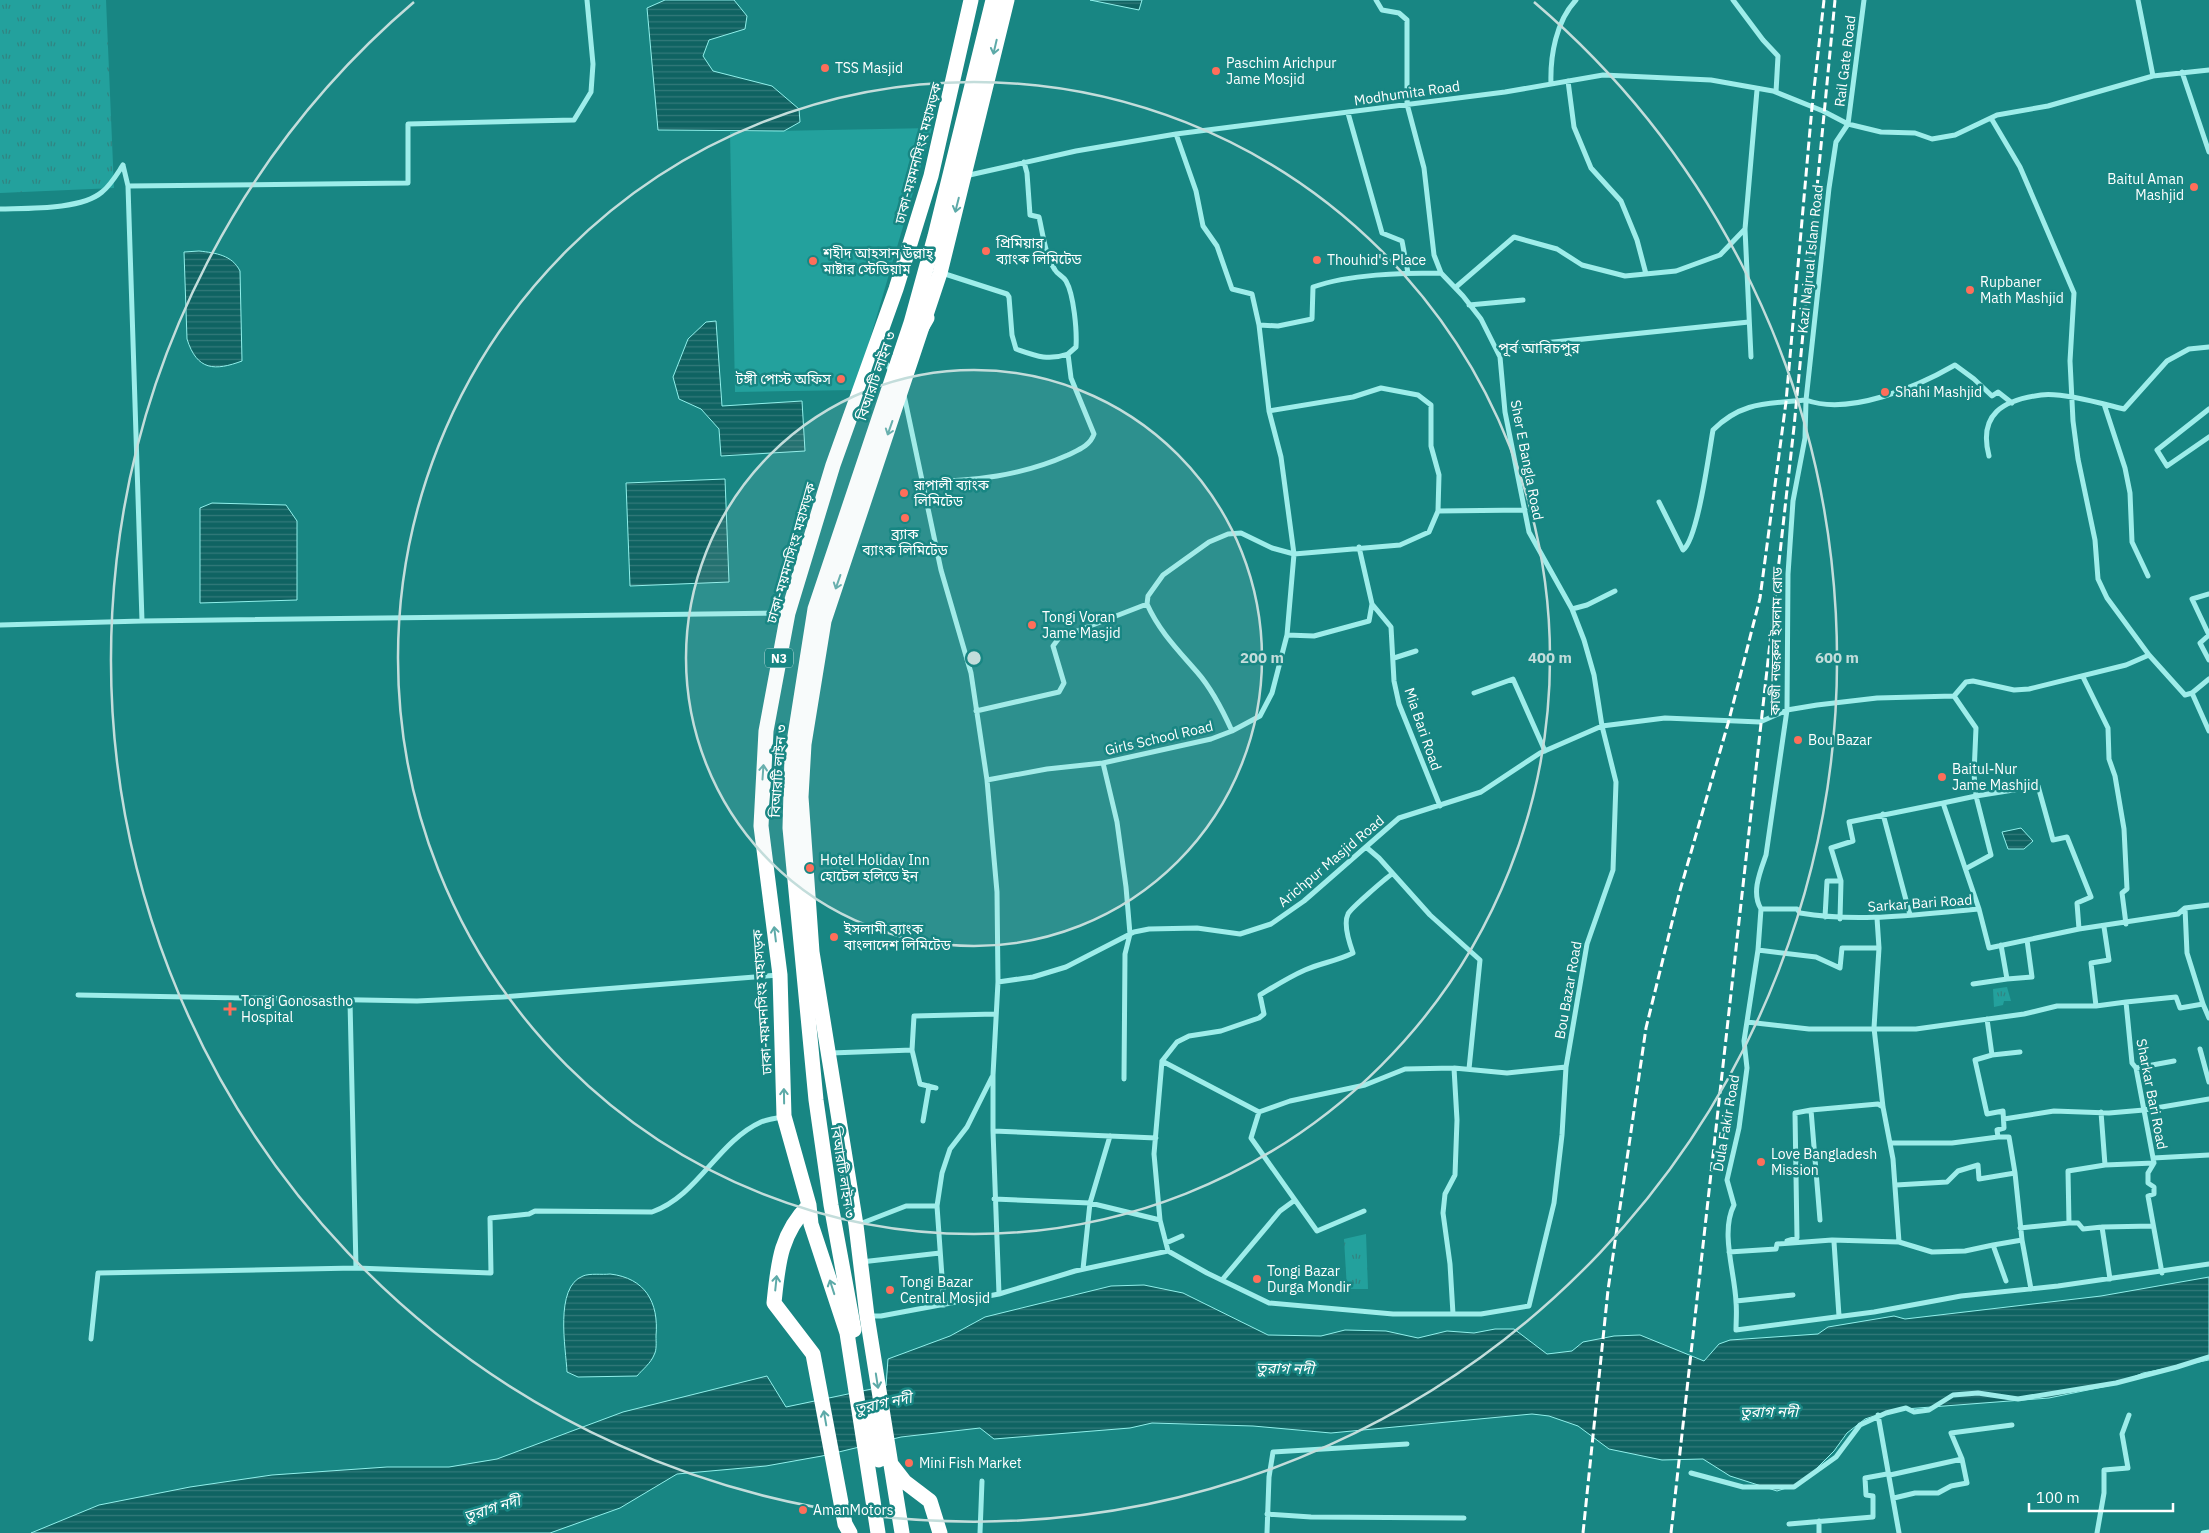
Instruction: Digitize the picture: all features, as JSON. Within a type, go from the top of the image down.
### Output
[{"type":"highway","name":"ঢাকা-ময়মনসিংহ মহাসড়ক","points":[[878,1460],[847,1333],[811,1224],[809,1205],[784,1116],[780,975],[762,817],[766,731],[788,613],[833,465],[896,289],[931,176],[971,0]]},
{"type":"highway","name":"বিআরটি লাইন ৩","points":[[893,1533],[831,1206],[816,1100],[790,828],[792,755],[814,609],[897,385],[993,0]]},
{"type":"highway","points":[[897,385],[927,318],[940,273],[965,176],[1006,0]]},
{"type":"highway","name":"N3","points":[[878,1533],[878,1460],[870,1332],[866,1316],[856,1225],[830,1074],[829,1053],[812,952],[801,797],[804,744],[824,621],[897,385]]},
{"type":"highway","points":[[809,1205],[794,1220],[778,1259],[774,1302],[813,1354],[845,1524],[850,1533]]},
{"type":"highway","points":[[878,1460],[930,1501],[940,1533]]},
{"type":"highway","name":"N3","points":[[878,1460],[902,1533]]},
{"type":"street","points":[[128,186],[408,184],[408,124],[574,120],[591,92],[593,64],[586,0]]},
{"type":"street","points":[[1259,325],[1278,326],[1312,319],[1312,287],[1350,278],[1408,273],[1441,273],[1434,255],[1424,168],[1407,104],[1407,20],[1399,13],[1382,10],[1376,0]]},
{"type":"street","points":[[1551,84],[1550,65],[1554,44],[1576,0]]},
{"type":"street","points":[[1734,0],[1763,40],[1778,56],[1776,92]]},
{"type":"street","name":"Rail Gate Road","points":[[1848,124],[1864,0]]},
{"type":"street","points":[[2138,0],[2153,76]]},
{"type":"street","name":"Modhumita Road","points":[[965,176],[1024,162],[1176,134],[1407,104],[1603,75],[1711,80],[1776,92],[1823,111],[1848,124],[1881,132],[1915,133],[1932,140],[1955,134],[1997,115],[2048,106],[2153,76],[2209,70]]},
{"type":"street","points":[[2182,72],[2209,152]]},
{"type":"street","points":[[1568,81],[1574,127],[1591,168],[1621,201],[1637,240],[1646,274]]},
{"type":"street","points":[[1751,357],[1745,229],[1757,90]]},
{"type":"street","points":[[1348,112],[1382,233],[1402,241],[1408,273]]},
{"type":"street","points":[[1991,118],[2020,167],[2074,293],[2070,361],[2073,421],[2078,459],[2095,540],[2098,579],[2107,598],[2149,655],[2185,695],[2209,679]]},
{"type":"street","name":"Kazi Najrual Islam Road","points":[[1806,400],[1829,188],[1836,142],[1848,124]]},
{"type":"street","name":"Girls School Road","points":[[987,780],[1046,769],[1103,763],[1211,739],[1232,732],[1260,716],[1272,693],[1288,635],[1294,554],[1281,458],[1270,411],[1259,325],[1252,294],[1232,289],[1216,246],[1203,226],[1196,191],[1176,134]]},
{"type":"street","points":[[940,273],[1007,294],[1010,300],[1012,335],[1016,349],[1041,358],[1054,359],[1068,354],[1076,347],[1077,336],[1066,281],[1055,271],[1039,217],[1030,215],[1027,173],[1024,162]]},
{"type":"street","points":[[0,209],[58,206],[90,200],[103,192],[124,165],[128,186],[142,621]]},
{"type":"street","points":[[1456,287],[1514,237],[1557,249],[1582,265],[1625,276],[1676,271],[1720,255],[1745,229]]},
{"type":"street","name":"Sher E Bangla Road","points":[[1441,273],[1456,287],[1481,319],[1496,348],[1502,366],[1505,412],[1530,532],[1572,609],[1594,674],[1602,726]]},
{"type":"street","points":[[1469,305],[1523,300]]},
{"type":"street","points":[[1496,348],[1749,322]]},
{"type":"street","points":[[1989,456],[1984,438],[1989,421],[2000,407],[2042,395],[2104,404],[2124,409],[2128,408],[2167,361],[2189,349],[2209,346]]},
{"type":"street","points":[[875,347],[897,385],[923,482],[942,570],[971,673],[987,780],[997,892],[998,982],[995,1014],[993,1131],[994,1199],[999,1294]]},
{"type":"street","points":[[923,482],[959,482],[1016,474],[1050,463],[1084,447],[1092,440],[1094,434],[1071,378],[1068,354]]},
{"type":"street","points":[[1659,502],[1684,550],[1689,546],[1697,517],[1713,430],[1722,421],[1746,406],[1806,400],[1814,403],[1835,403],[1879,399],[1897,393],[1955,365],[1992,396],[1998,392],[2012,403]]},
{"type":"street","points":[[1232,732],[1210,689],[1198,673],[1174,648],[1154,619],[1147,604],[1148,596],[1163,575],[1209,542],[1228,534],[1241,532],[1272,548],[1294,554],[1400,545],[1429,532],[1438,511],[1439,476],[1430,434],[1431,405],[1418,395],[1381,388],[1344,398],[1270,411]]},
{"type":"street","name":"কাজী নজরুল ইসলাম রোড","points":[[1761,909],[1756,901],[1759,875],[1766,855],[1787,710],[1788,574],[1793,502],[1805,438],[1806,400]]},
{"type":"street","points":[[2104,404],[2125,468],[2130,493],[2132,542],[2148,576]]},
{"type":"street","points":[[2209,409],[2158,450],[2167,466],[2209,437]]},
{"type":"street","points":[[1438,511],[1525,510]]},
{"type":"street","points":[[1288,635],[1314,636],[1369,620],[1372,604],[1360,547]]},
{"type":"street","points":[[1572,609],[1587,605],[1616,592]]},
{"type":"street","points":[[2209,594],[2192,599],[2209,635],[2200,643],[2209,660]]},
{"type":"street","points":[[976,711],[1059,692],[1064,683],[1053,646],[1059,638],[1147,604]]},
{"type":"street","name":"Mia Bari Road","points":[[1372,604],[1391,627],[1394,681],[1399,704],[1440,806]]},
{"type":"street","points":[[0,625],[142,621],[788,613]]},
{"type":"street","points":[[1394,658],[1416,651]]},
{"type":"street","points":[[1787,710],[1877,698],[1954,696],[1966,682],[1973,681],[2014,690],[2045,687],[2126,665],[2149,655]]},
{"type":"street","points":[[2083,677],[2108,728],[2109,760],[2115,776],[2126,852],[2127,889],[2122,893],[2126,924]]},
{"type":"street","points":[[1474,693],[1513,679],[1544,751]]},
{"type":"street","points":[[2192,692],[2209,731]]},
{"type":"street","points":[[1954,696],[1976,728],[1974,774],[1976,796],[1991,855],[1967,868]]},
{"type":"street","name":"Arichpur Masjid Road","points":[[998,982],[1033,977],[1066,967],[1130,934],[1149,929],[1197,928],[1240,934],[1271,924],[1304,901],[1399,818],[1481,792],[1544,751],[1602,726],[1660,718],[1760,722],[1787,710]]},
{"type":"street","name":"Bou Bazar Road","points":[[1453,1314],[1481,1314],[1529,1306],[1554,1203],[1562,1135],[1566,1068],[1587,944],[1613,870],[1616,782],[1602,726]]},
{"type":"street","points":[[1103,763],[1118,822],[1130,934],[1125,954],[1124,1079]]},
{"type":"street","points":[[1840,919],[1841,881],[1831,848],[1853,841],[1849,822],[1976,796],[2038,786],[2052,840],[2067,837],[2091,897],[2077,903],[2079,929]]},
{"type":"street","points":[[1943,804],[1967,868],[1979,909]]},
{"type":"street","points":[[1883,814],[1910,915]]},
{"type":"street","points":[[1366,847],[1430,915],[1480,960],[1469,1069]]},
{"type":"street","points":[[1168,1251],[1160,1220],[1154,1154],[1162,1061],[1177,1042],[1189,1036],[1221,1031],[1259,1018],[1264,1014],[1260,995],[1303,970],[1321,963],[1337,961],[1353,952],[1346,929],[1348,913],[1377,885],[1392,874]]},
{"type":"street","points":[[1825,917],[1827,881],[1841,881]]},
{"type":"street","points":[[2007,980],[2001,945],[2079,929],[2126,924],[2178,914],[2186,908],[2209,905]]},
{"type":"street","name":"Sarkar Bari Road","points":[[1761,909],[1791,907],[1800,912],[1840,919],[1877,918],[1979,909],[1989,948],[2001,945]]},
{"type":"street","points":[[2186,908],[2187,953],[2209,1018]]},
{"type":"street","points":[[1761,909],[1758,950],[1747,1022],[1809,1028],[1926,1028],[2024,1014],[2057,1006],[2096,1006],[2176,997],[2180,1008],[2203,1004]]},
{"type":"street","points":[[1877,918],[1880,948],[1874,1028],[1883,1107],[1891,1143],[1896,1185],[1899,1242]]},
{"type":"street","points":[[2096,1006],[2091,963],[2109,960],[2104,927]]},
{"type":"street","points":[[1973,984],[2032,977],[2028,940]]},
{"type":"street","points":[[1758,950],[1816,958],[1840,968],[1842,948],[1880,948]]},
{"type":"street","points":[[78,995],[417,1001],[503,997],[780,975]]},
{"type":"street","points":[[350,1001],[356,1268]]},
{"type":"street","name":"Sharkar Bari Road","points":[[2126,1002],[2132,1063],[2136,1068],[2154,1160],[2148,1173],[2148,1183],[2154,1187],[2154,1194],[2148,1196],[2162,1273]]},
{"type":"street","points":[[936,1088],[920,1084],[912,1050],[914,1016],[995,1014]]},
{"type":"street","points":[[1987,1019],[1992,1055]]},
{"type":"street","name":"Dula Fakir Road","points":[[1747,1022],[1744,1040],[1747,1068],[1739,1128],[1727,1180],[1734,1205],[1729,1214],[1729,1252],[1736,1301],[1736,1330],[1839,1316]]},
{"type":"street","points":[[2200,1049],[2209,1082]]},
{"type":"street","points":[[829,1053],[912,1050]]},
{"type":"street","points":[[1998,1137],[1997,1130],[2004,1128],[2002,1111],[1987,1114],[1975,1060],[1992,1055],[2020,1052]]},
{"type":"street","points":[[1162,1061],[1259,1112],[1290,1101],[1365,1085],[1405,1069],[1454,1068],[1507,1073],[1566,1068]]},
{"type":"street","points":[[2136,1068],[2174,1061]]},
{"type":"street","points":[[866,1316],[881,1316],[999,1294],[1083,1269],[1168,1251],[1270,1303],[1392,1314],[1453,1314],[1450,1264],[1443,1213],[1445,1194],[1455,1175],[1457,1120],[1454,1068]]},
{"type":"street","points":[[944,1305],[937,1206],[942,1173],[950,1149],[967,1127],[993,1075]]},
{"type":"street","points":[[923,1121],[928,1086]]},
{"type":"street","points":[[2004,1119],[2054,1111],[2101,1112],[2144,1110],[2209,1099]]},
{"type":"street","points":[[1777,1244],[1797,1238],[1795,1113],[1878,1104],[1883,1107]]},
{"type":"street","points":[[1811,1110],[1820,1220]]},
{"type":"street","points":[[1259,1112],[1251,1138],[1317,1230],[1364,1211]]},
{"type":"street","points":[[2101,1112],[2106,1165]]},
{"type":"street","points":[[91,1339],[98,1273],[356,1268],[492,1273],[490,1218],[529,1214],[535,1211],[652,1212],[669,1206],[742,1134],[762,1122],[784,1116]]},
{"type":"street","points":[[993,1131],[1156,1138]]},
{"type":"street","points":[[1083,1269],[1090,1203],[1110,1136]]},
{"type":"street","points":[[1891,1143],[1952,1143],[2009,1137],[2015,1173],[2020,1228],[2031,1289]]},
{"type":"street","points":[[2068,1223],[2068,1171],[2106,1165],[2209,1155]]},
{"type":"street","points":[[1896,1185],[1947,1182],[1958,1171],[1978,1165],[1979,1179],[2015,1173]]},
{"type":"street","points":[[994,1199],[1090,1203],[1160,1220]]},
{"type":"street","points":[[1222,1280],[1280,1211],[1295,1200]]},
{"type":"street","points":[[856,1225],[906,1206],[937,1206]]},
{"type":"street","points":[[2020,1228],[2068,1223],[2078,1223],[2083,1229],[2153,1226]]},
{"type":"street","points":[[2102,1227],[2110,1279]]},
{"type":"street","points":[[1166,1243],[1182,1236]]},
{"type":"street","points":[[1777,1244],[1899,1242],[1932,1252],[1965,1251],[2022,1240]]},
{"type":"street","points":[[1834,1242],[1839,1316],[1874,1312],[1961,1296],[2162,1273],[2209,1264]]},
{"type":"street","points":[[1729,1252],[1776,1249],[1777,1244]]},
{"type":"street","points":[[1993,1245],[2006,1280]]},
{"type":"street","points":[[860,1262],[940,1253]]},
{"type":"street","points":[[1736,1301],[1792,1295]]},
{"type":"street","points":[[1691,1473],[1743,1487],[1794,1487],[1836,1457],[1860,1425],[1878,1415],[1906,1408],[1914,1412],[1929,1410],[1954,1395],[1978,1393],[2018,1399],[2116,1383],[2209,1357]]},
{"type":"street","points":[[1878,1415],[1899,1533]]},
{"type":"street","points":[[2097,1533],[2104,1493],[2104,1470],[2128,1468],[2122,1434],[2129,1415]]},
{"type":"street","points":[[1894,1498],[1916,1493],[1938,1493],[1950,1486],[1967,1482],[1962,1459],[1951,1433],[2012,1425]]},
{"type":"street","points":[[1267,1533],[1273,1452],[1407,1444]]},
{"type":"street","points":[[1790,1524],[1873,1517],[1873,1496],[1866,1495],[1865,1478],[1962,1459]]},
{"type":"street","points":[[980,1533],[982,1481]]},
{"type":"street","points":[[1267,1514],[1311,1517],[1464,1518]]},
{"type":"street","points":[[1819,1521],[1819,1533]]},
{"type":"street","points":[[2203,1533],[2209,1532]]},
{"type":"green space","points":[[0,0],[106,0],[114,188],[0,193]]},
{"type":"green space","name":"শহীদ আহসান উল্লাহ্‌ মাষ্টার স্টেডিয়াম","points":[[932,128],[855,390],[735,392],[730,132]]},
{"type":"green space","points":[[2007,987],[2011,1001],[2004,1001],[2003,1005],[1994,1007],[1993,989]]},
{"type":"green space","points":[[1366,1234],[1368,1289],[1347,1289],[1344,1239]]},
{"type":"water","points":[[665,0],[734,0],[747,16],[745,29],[709,40],[703,56],[713,71],[772,86],[799,109],[800,122],[784,131],[658,130],[647,8]]},
{"type":"water","points":[[1090,0],[1142,0],[1139,10]]},
{"type":"water","points":[[199,251],[228,258],[233,261],[240,271],[242,361],[223,366],[208,366],[202,363],[191,350],[187,339],[184,252]]},
{"type":"water","points":[[716,321],[722,406],[802,401],[805,451],[721,456],[719,429],[701,409],[679,399],[673,377],[688,339],[706,322]]},
{"type":"water","points":[[725,479],[729,582],[630,586],[626,483]]},
{"type":"water","points":[[212,503],[286,505],[297,521],[297,600],[200,603],[200,508]]},
{"type":"water","points":[[2021,828],[2033,841],[2024,849],[2008,849],[2002,832]]},
{"type":"water","points":[[610,1274],[622,1276],[641,1286],[652,1302],[656,1324],[655,1353],[651,1361],[637,1376],[578,1377],[567,1372],[564,1320],[568,1292],[574,1282],[583,1276]]},
{"type":"water","name":"তুরাগ নদী","points":[[2209,1277],[2209,1360],[2143,1373],[2117,1384],[2049,1398],[1892,1410],[1865,1419],[1847,1433],[1834,1451],[1802,1483],[1777,1491],[1730,1476],[1703,1459],[1662,1460],[1609,1449],[1578,1426],[1549,1416],[1532,1414],[1331,1433],[1253,1426],[1152,1423],[1130,1428],[994,1439],[980,1428],[901,1437],[822,1456],[766,1466],[677,1474],[620,1508],[550,1533],[31,1533],[99,1505],[190,1487],[272,1475],[387,1467],[449,1467],[497,1459],[623,1412],[767,1376],[786,1407],[886,1386],[888,1359],[950,1336],[985,1317],[1111,1286],[1144,1285],[1183,1293],[1268,1335],[1321,1336],[1345,1330],[1386,1331],[1418,1338],[1447,1331],[1474,1333],[1495,1329],[1514,1329],[1547,1354],[1572,1351],[1583,1342],[1614,1336],[1640,1335],[1704,1361],[1719,1344],[1730,1340],[1818,1334],[1828,1327],[1894,1316],[1905,1319],[2101,1296]]},
{"type":"railway","points":[[1583,1533],[1608,1290],[1646,1028],[1679,894],[1729,720],[1760,598],[1786,402],[1812,107],[1824,0]]},
{"type":"railway","points":[[1671,1533],[1794,427],[1835,0]]},
{"type":"place","name":"TSS Masjid","points":[[825,68]]},
{"type":"place","name":"Paschim Arichpur Jame Mosjid","points":[[1216,71]]},
{"type":"place","name":"Baitul Aman Mashjid","points":[[2194,187]]},
{"type":"place","name":"প্রিমিয়ার ব্যাংক লিমিটেড","points":[[986,251]]},
{"type":"place","name":"Thouhid's Place","points":[[1317,260]]},
{"type":"place","name":"শহীদ আহসান উল্লাহ্‌ মাষ্টার স্টেডিয়াম","points":[[813,261]]},
{"type":"place","name":"Rupbaner Math Mashjid","points":[[1970,290]]},
{"type":"place","name":"টঙ্গী পোস্ট অফিস","points":[[841,379]]},
{"type":"place","name":"Shahi Mashjid","points":[[1885,392]]},
{"type":"place","name":"রূপালী ব্যাংক লিমিটেড","points":[[904,493]]},
{"type":"place","name":"ব্র্যাক ব্যাংক লিমিটেড","points":[[905,518]]},
{"type":"place","name":"Tongi Voran Jame Masjid","points":[[1032,625]]},
{"type":"place","name":"Bou Bazar","points":[[1798,740]]},
{"type":"place","name":"Baitul-Nur Jame Mashjid","points":[[1942,777]]},
{"type":"place","name":"Hotel Holiday Inn হোটেল হলিডে ইন","points":[[810,868]]},
{"type":"place","name":"ইসলামী ব্যাংক বাংলাদেশ লিমিটেড","points":[[834,937]]},
{"type":"place","name":"Tongi Gonosastho Hospital","points":[[230,1009]]},
{"type":"place","name":"Love Bangladesh Mission","points":[[1761,1162]]},
{"type":"place","name":"Tongi Bazar Durga Mondir","points":[[1257,1279]]},
{"type":"place","name":"Tongi Bazar Central Mosjid","points":[[890,1290]]},
{"type":"place","name":"Mini Fish Market","points":[[909,1463]]},
{"type":"place","name":"AmanMotors","points":[[803,1510]]},
{"type":"district","name":"পূর্ব আরিচপুর","points":[[1539,347]]}]
